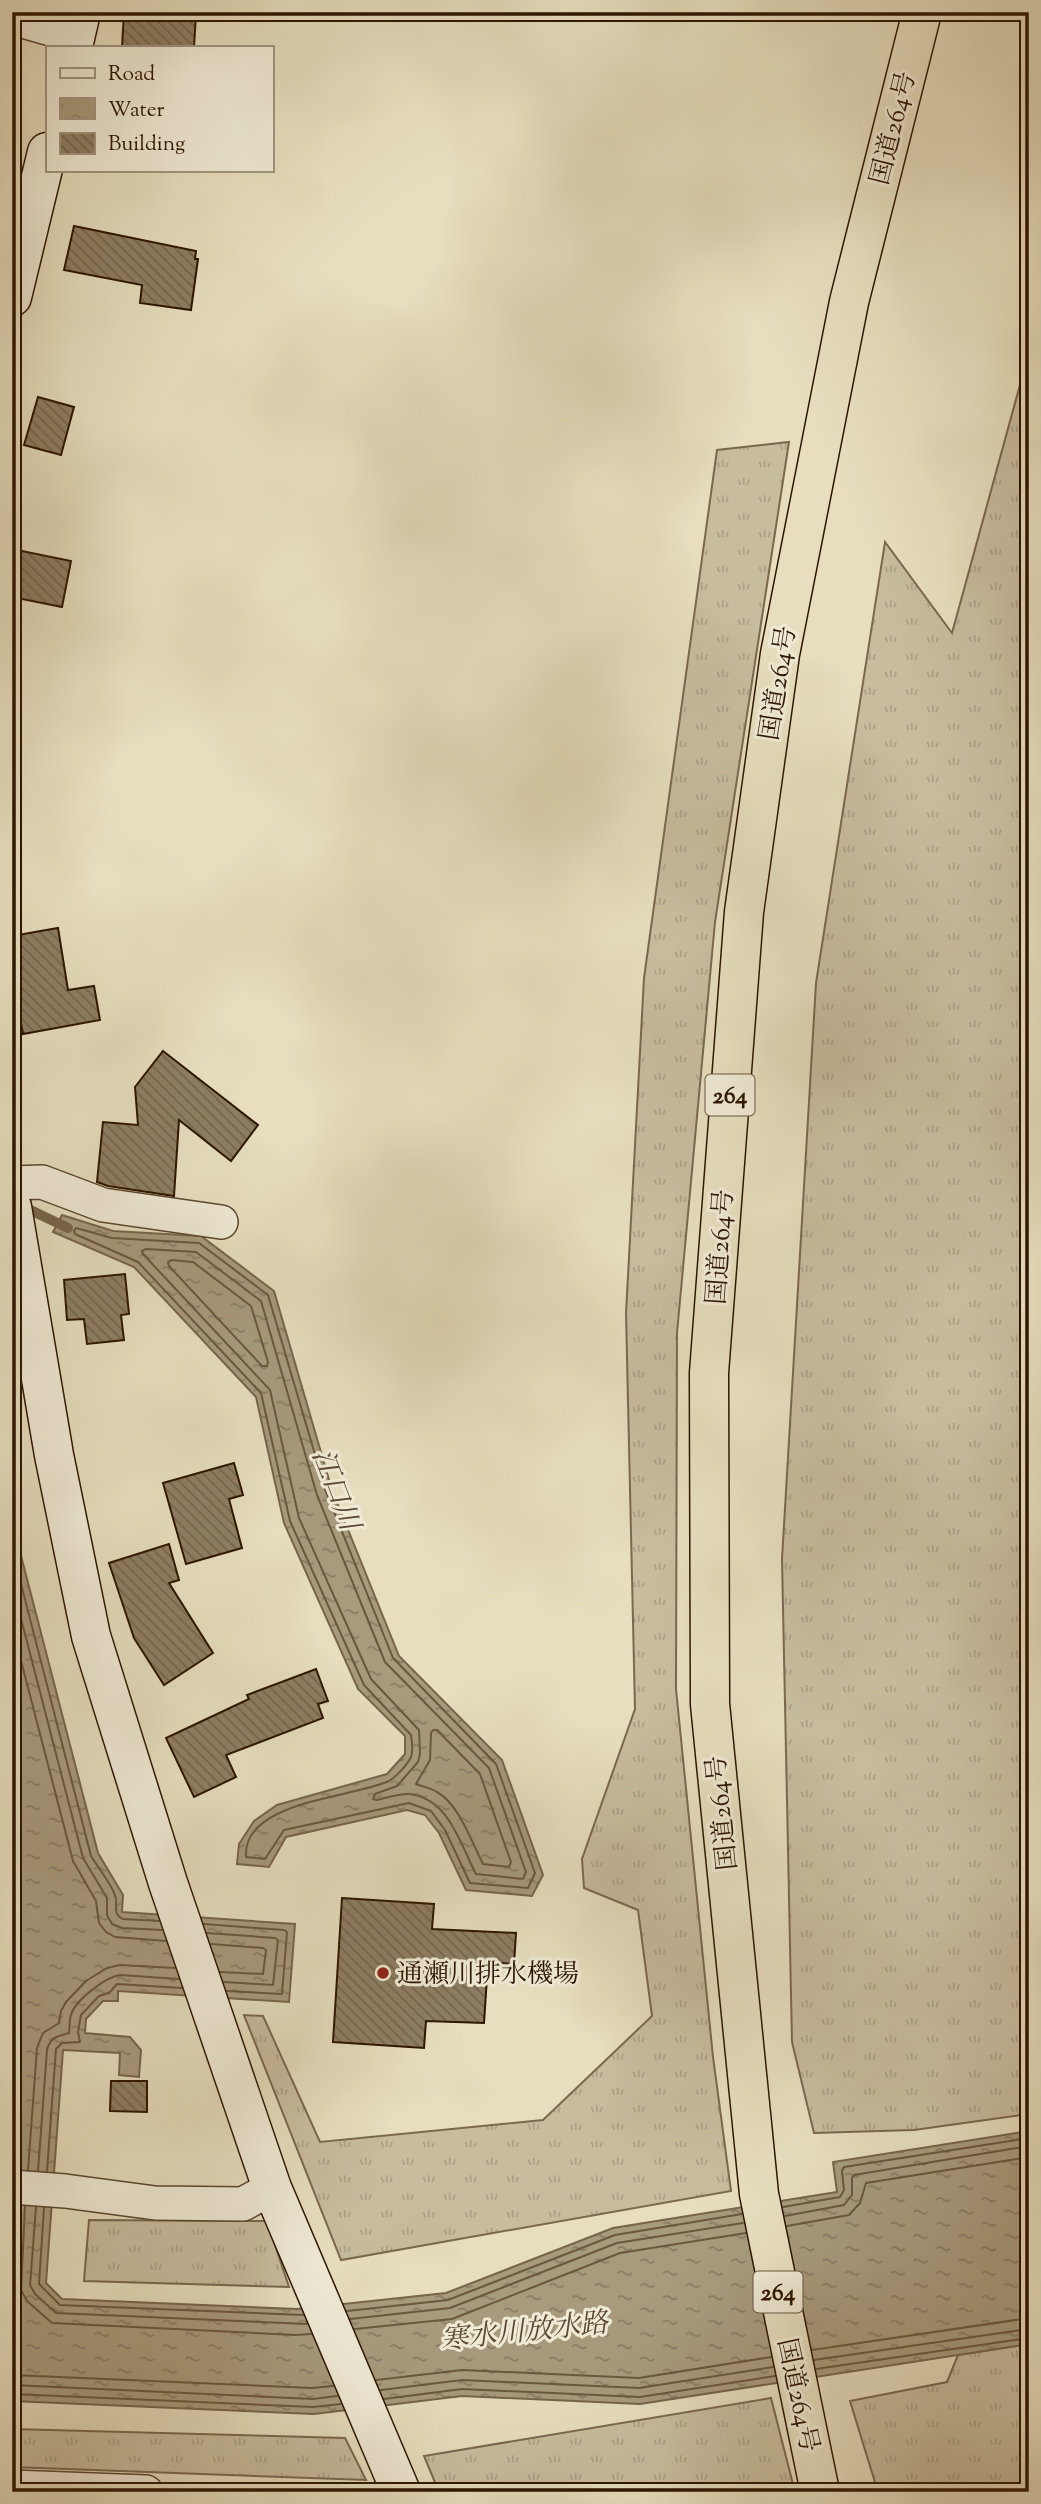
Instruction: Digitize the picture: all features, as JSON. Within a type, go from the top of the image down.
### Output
[{"type":"highway","name":"国道264号","points":[[820,2492],[759,2194],[709,1704],[709,1373],[744,912],[780,654],[849,302],[922,12]]},
{"type":"street","points":[[12,18],[68,31]]},
{"type":"street","points":[[12,297],[46,156]]},
{"type":"street","points":[[221,1222],[103,1205],[42,1182],[13,1203],[54,1455],[92,1636],[209,2007],[278,2202],[399,2487]]},
{"type":"street","points":[[12,2187],[155,2203],[278,2202]]},
{"type":"street","points":[[12,2487],[146,2492]]},
{"type":"green space","points":[[1029,352],[1029,849],[1023,880],[1029,956],[1029,2114],[914,2130],[814,2133],[792,2042],[782,1559],[816,983],[885,542],[952,633]]},
{"type":"green space","points":[[789,442],[715,922],[677,1333],[676,1689],[713,2057],[731,2191],[341,2260],[244,2015],[263,2016],[320,2142],[543,2120],[652,2016],[638,1910],[584,1888],[582,1859],[635,1709],[626,1313],[644,978],[717,450]]},
{"type":"green space","points":[[89,2220],[267,2221],[289,2287],[84,2281]]},
{"type":"green space","points":[[1029,2344],[1029,2492],[878,2492],[850,2401],[947,2382],[958,2355]]},
{"type":"green space","points":[[771,2398],[795,2492],[439,2492],[424,2456]]},
{"type":"green space","points":[[12,2429],[345,2438],[366,2480],[12,2467]]},
{"type":"water","points":[[62,1215],[113,1231],[201,1236],[274,1291],[332,1490],[399,1656],[502,1760],[543,1875],[532,1896],[466,1890],[439,1833],[425,1815],[407,1810],[286,1837],[269,1867],[237,1864],[239,1844],[254,1821],[277,1805],[387,1774],[405,1754],[405,1736],[358,1689],[284,1523],[256,1397],[134,1267],[53,1232]]},
{"type":"water","name":"寒水川放水路","points":[[12,1521],[98,1853],[123,1895],[122,1912],[295,1924],[289,2002],[118,1991],[118,2001],[103,2001],[86,2019],[85,2033],[130,2037],[141,2050],[139,2077],[119,2075],[120,2053],[63,2050],[46,2283],[62,2299],[297,2309],[446,2293],[613,2228],[837,2192],[833,2162],[1023,2132],[1021,2115],[1029,2114],[1029,2344],[640,2404],[462,2396],[314,2414],[12,2401]]},
{"type":"building","points":[[124,12],[196,14],[194,46],[122,46]]},
{"type":"building","points":[[74,226],[196,251],[195,259],[198,259],[191,310],[140,303],[142,285],[64,270]]},
{"type":"building","points":[[38,397],[74,407],[61,455],[24,445]]},
{"type":"building","points":[[12,549],[71,561],[62,607],[12,597]]},
{"type":"building","points":[[58,928],[68,990],[94,986],[100,1020],[23,1034],[12,975],[12,936]]},
{"type":"building","points":[[163,1051],[258,1125],[231,1161],[179,1120],[174,1196],[97,1182],[103,1122],[138,1125],[135,1087]]},
{"type":"building","points":[[125,1274],[129,1314],[121,1315],[124,1340],[87,1344],[84,1319],[67,1320],[64,1280]]},
{"type":"building","points":[[234,1463],[243,1495],[229,1499],[242,1548],[186,1564],[163,1483]]},
{"type":"building","points":[[169,1544],[179,1580],[169,1583],[213,1653],[164,1685],[134,1638],[109,1563]]},
{"type":"building","points":[[316,1669],[328,1701],[318,1704],[323,1718],[226,1755],[236,1777],[194,1797],[166,1738],[249,1699],[247,1695]]},
{"type":"building","name":"通瀬川排水機場","points":[[342,1898],[434,1904],[432,1929],[516,1933],[514,1964],[488,1962],[484,2023],[426,2021],[424,2048],[333,2042]]},
{"type":"building","points":[[111,2081],[147,2081],[147,2112],[110,2111]]},
{"type":"waterway","name":"江口川","points":[[22,1206],[68,1228]]},
{"type":"place","name":"通瀬川排水機場","points":[[383,1973]]}]
